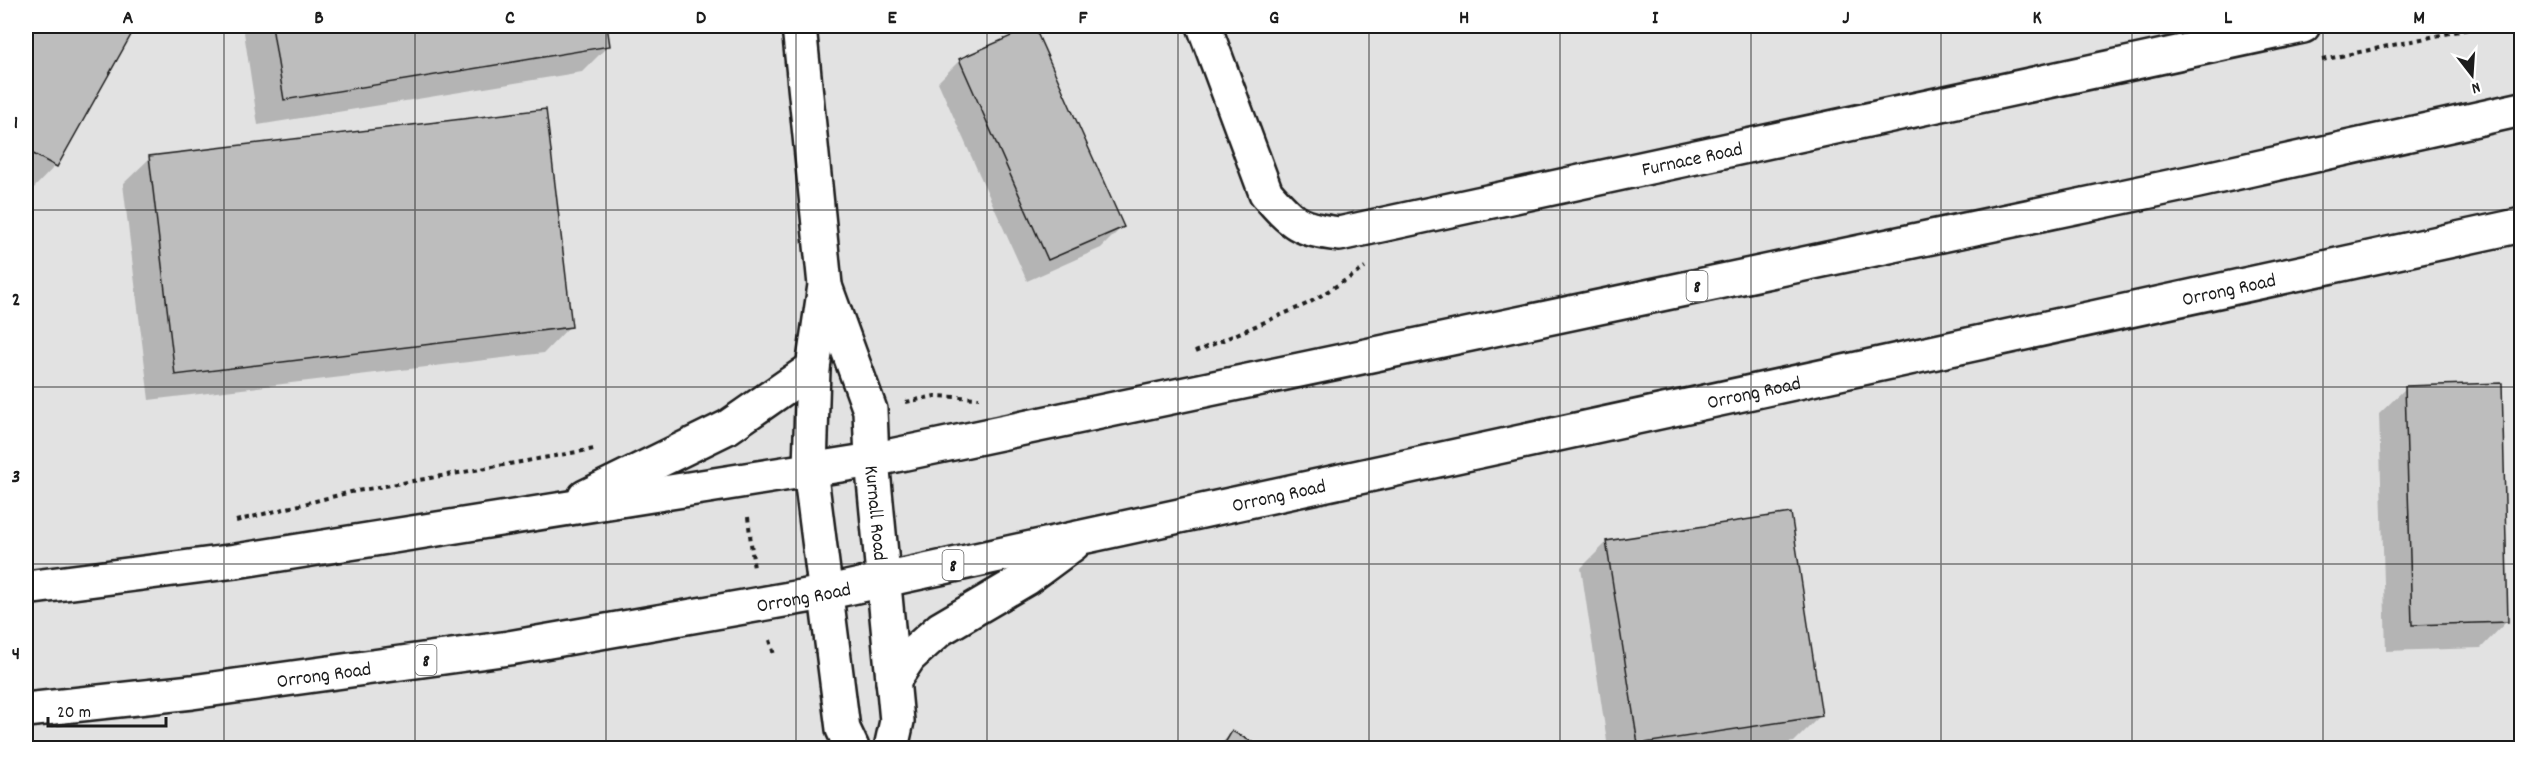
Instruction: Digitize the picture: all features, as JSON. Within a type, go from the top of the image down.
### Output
[{"type":"main road","name":"Kurnall Road","points":[[799,26],[825,285],[813,368],[810,469],[843,729],[852,748]]},
{"type":"main road","name":"Furnace Road","points":[[1204,26],[1266,193],[1284,214],[1308,230],[1340,234],[2303,26]]},
{"type":"main road","name":"8","points":[[26,588],[236,561],[553,513],[872,460],[2198,181],[2522,109]]},
{"type":"main road","name":"Orrong Road","points":[[26,710],[192,692],[509,648],[824,593],[2522,225]]},
{"type":"main road","name":"Kurnall Road","points":[[825,285],[870,410],[872,460],[897,720],[891,748]]},
{"type":"main road","points":[[553,513],[728,427],[813,368]]},
{"type":"main road","points":[[893,681],[909,657],[940,629],[1027,578],[1082,538]]},
{"type":"path","points":[[2319,61],[2483,26]]},
{"type":"path","points":[[1192,353],[1309,303],[1369,265]]},
{"type":"path","points":[[870,410],[935,396],[979,398],[990,395]]},
{"type":"path","points":[[228,523],[351,492],[605,447]]},
{"type":"path","points":[[743,481],[755,574],[774,655]]},
{"type":"shaded area","points":[[26,26],[2521,26],[2521,748],[26,748]]},
{"type":"building","points":[[26,26],[136,26],[57,167],[26,150]]},
{"type":"building","points":[[272,26],[607,26],[610,46],[284,100]]},
{"type":"building","points":[[1034,26],[1124,227],[1048,260],[959,59]]},
{"type":"building","points":[[546,109],[572,327],[175,375],[149,156]]},
{"type":"building","points":[[2502,383],[2508,622],[2412,625],[2405,386]]},
{"type":"building","points":[[1791,513],[1822,716],[1638,744],[1606,541]]},
{"type":"building","points":[[1232,731],[1263,748],[1222,748]]}]
